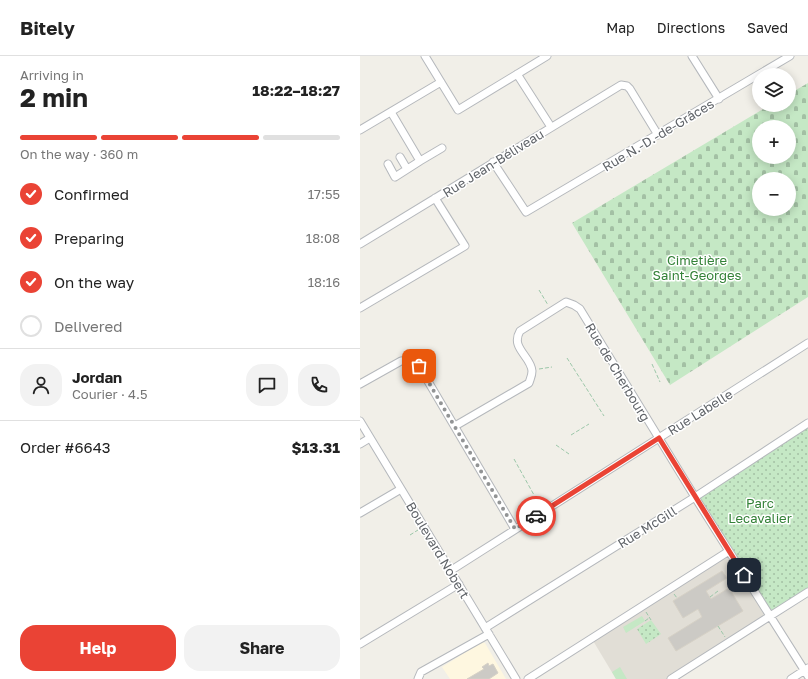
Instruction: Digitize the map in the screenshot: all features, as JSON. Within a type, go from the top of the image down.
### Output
[{"type":"street","points":[[425,56],[458,110],[546,56]]},
{"type":"street","points":[[692,56],[719,99]]},
{"type":"street","name":"Rue N.-D.-de-Grâces","points":[[493,162],[526,212],[790,56]]},
{"type":"street","points":[[517,74],[551,127]]},
{"type":"street","points":[[360,130],[441,82]]},
{"type":"street","name":"Rue Jean-Béliveau","points":[[360,244],[621,85],[630,89],[658,135]]},
{"type":"street","points":[[391,112],[420,161]]},
{"type":"street","points":[[388,164],[396,176],[442,148]]},
{"type":"street","points":[[400,157],[407,169]]},
{"type":"street","points":[[360,308],[465,246],[435,198]]},
{"type":"street","name":"Rue de Cherbourg","points":[[532,370],[518,344],[518,336],[524,328],[566,302],[580,309],[695,497],[807,672]]},
{"type":"street","name":"Rue Labelle","points":[[450,571],[808,343]]},
{"type":"street","points":[[360,384],[401,361],[412,360],[419,366],[515,529]]},
{"type":"street","points":[[455,426],[529,383],[532,376],[532,370]]},
{"type":"street","name":"Boulevard Nobert","points":[[360,421],[516,679]]},
{"type":"street","name":"Rue McGill","points":[[418,679],[421,672],[487,631],[808,423]]},
{"type":"street","points":[[360,444],[370,438]]},
{"type":"street","points":[[360,513],[401,489]]},
{"type":"street","points":[[528,679],[729,551]]},
{"type":"street","points":[[360,644],[459,584]]},
{"type":"street","points":[[671,679],[808,592]]},
{"type":"street","points":[[791,679],[807,672]]},
{"type":"path","points":[[539,290],[552,311]]},
{"type":"path","points":[[567,358],[604,416]]},
{"type":"path","points":[[652,364],[660,382]]},
{"type":"path","points":[[532,370],[552,367]]},
{"type":"path","points":[[571,435],[589,424]]},
{"type":"path","points":[[556,445],[569,454]]},
{"type":"path","points":[[514,459],[534,495]]},
{"type":"path","points":[[410,535],[424,526]]},
{"type":"path","points":[[710,597],[718,591]]},
{"type":"path","points":[[642,607],[651,620]]},
{"type":"path","points":[[645,621],[649,618]]},
{"type":"path","points":[[718,626],[728,643]]},
{"type":"shaded area","points":[[729,551],[770,616],[671,679],[616,679],[592,639]]},
{"type":"shaded area","points":[[482,642],[485,643],[506,679],[450,679],[442,667]]},
{"type":"green space","name":"Cimetière Saint-Georges","points":[[808,83],[808,297],[670,385],[572,223],[758,112],[796,112],[796,90]]},
{"type":"green space","name":"Parc Lecavalier","points":[[808,423],[808,592],[770,616],[695,497]]},
{"type":"green space","points":[[642,616],[645,621],[626,633],[623,627]]},
{"type":"green space","points":[[651,620],[661,634],[646,644],[637,629]]},
{"type":"green space","points":[[620,667],[627,679],[616,679],[612,672]]},
{"type":"building","points":[[722,571],[727,578],[706,591],[711,599],[729,588],[743,611],[676,651],[668,638],[702,617],[698,609],[683,618],[673,601]]},
{"type":"building","points":[[488,663],[489,666],[493,664],[498,673],[489,679],[467,679],[484,669],[482,667]]},
{"type":"way so far","points":[[419,366],[515,529],[536,516]]},
{"type":"route","points":[[536,516],[659,438],[744,575]]}]
